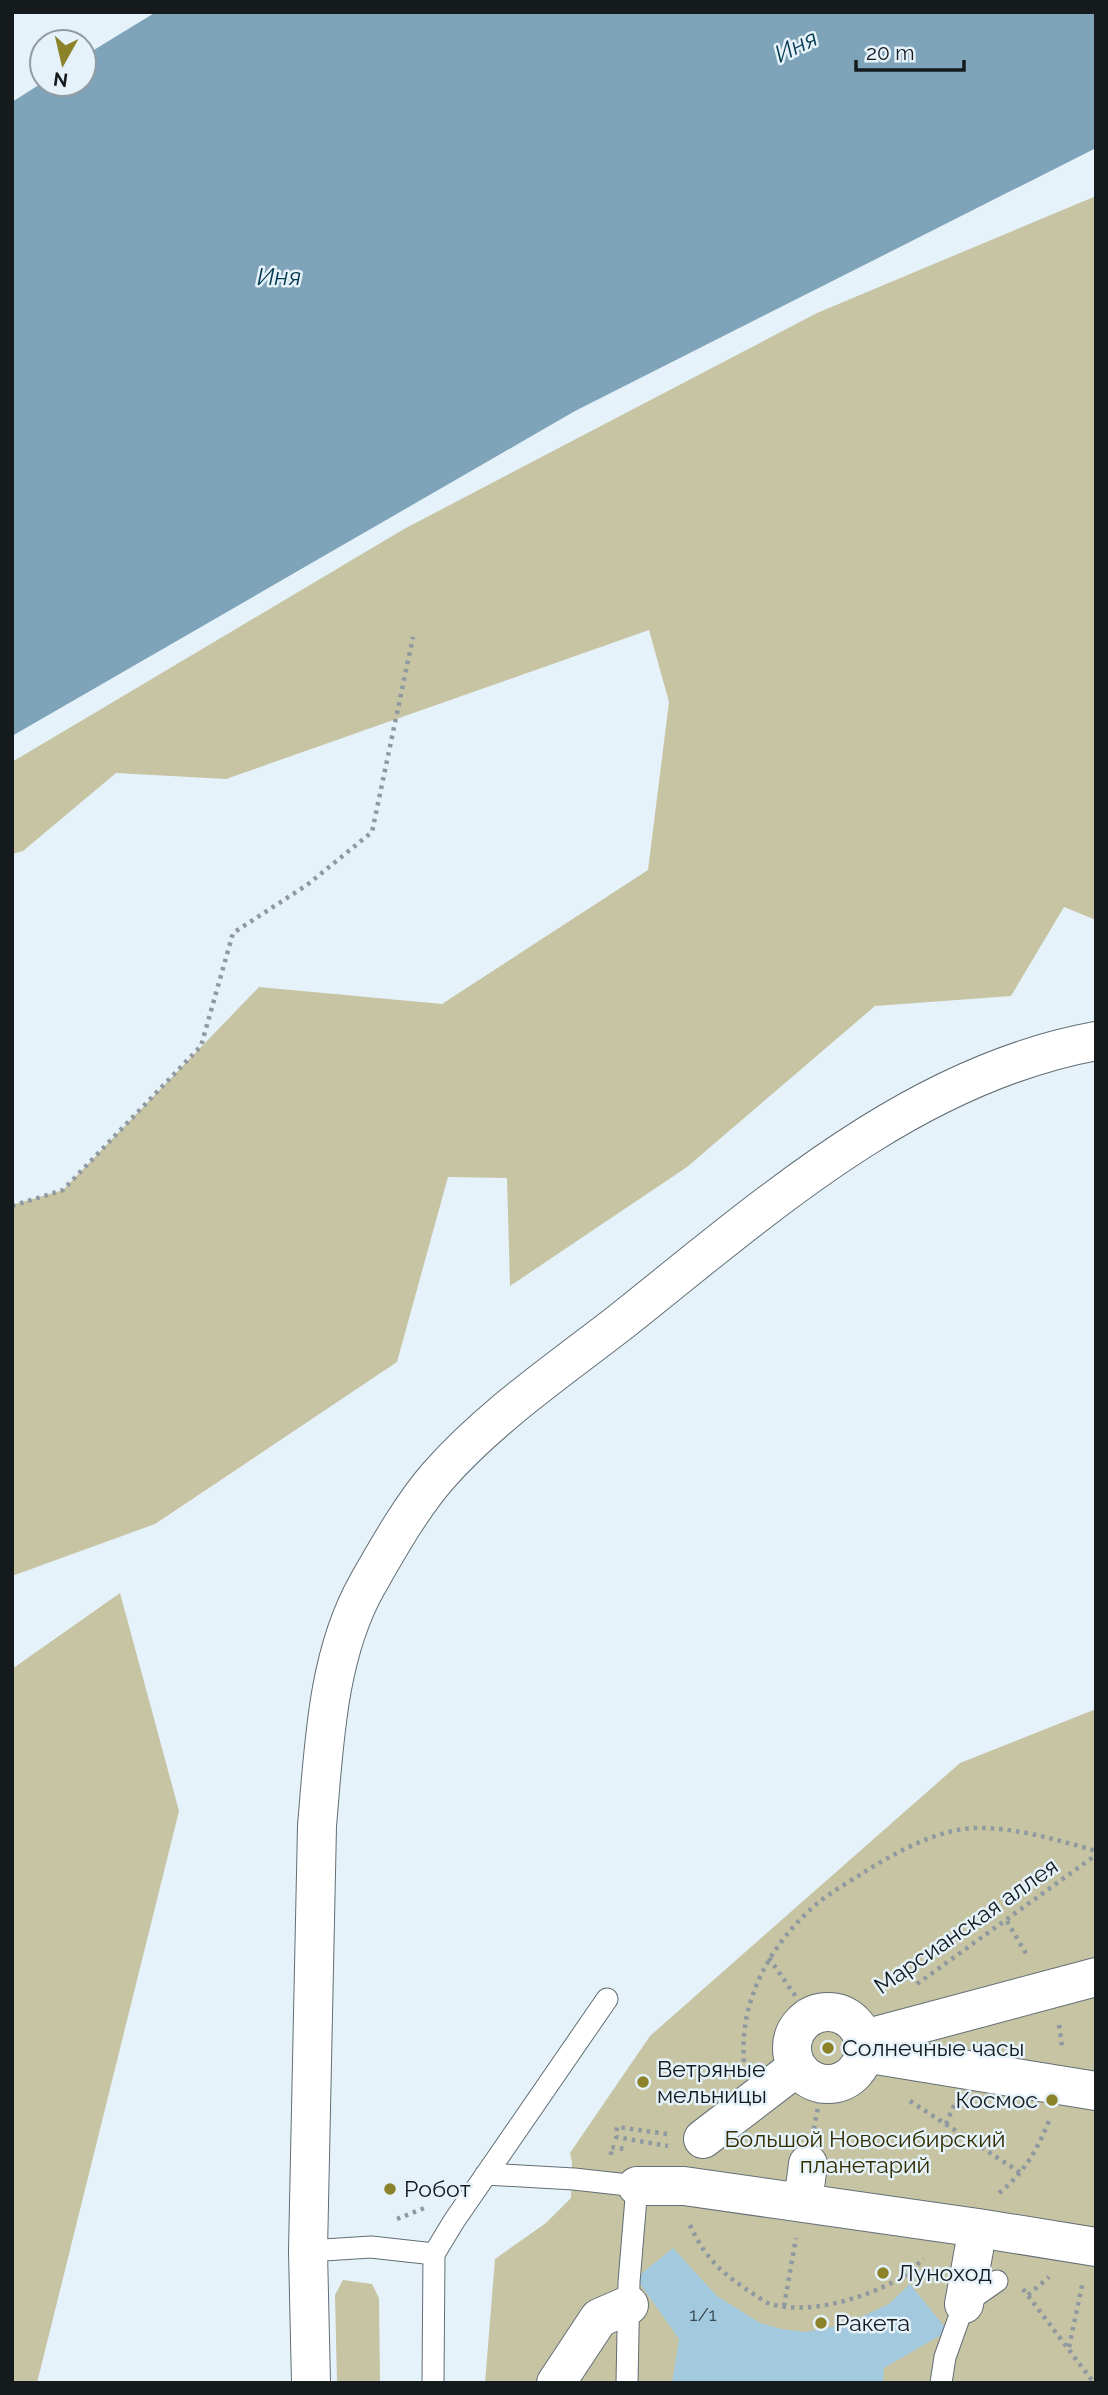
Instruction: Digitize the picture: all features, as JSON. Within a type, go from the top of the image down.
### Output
[{"type":"main road","points":[[311,2383],[308,2251],[317,1826],[337,1657],[366,1587],[403,1525],[436,1478],[477,1435],[751,1218],[854,1144],[935,1096],[995,1070],[1064,1046],[1096,1041]]},
{"type":"main road","points":[[703,2139],[754,2100],[812,2084],[843,2082],[862,2053],[1045,1991],[1096,1977]]},
{"type":"main road","points":[[812,2084],[793,2056],[792,2045],[801,2024],[810,2017],[831,2012],[852,2021],[862,2053]]},
{"type":"main road","points":[[862,2053],[1078,2088]]},
{"type":"main road","points":[[803,2203],[808,2164]]},
{"type":"main road","points":[[655,2186],[803,2203],[1093,2246]]},
{"type":"main road","points":[[964,2304],[968,2227]]},
{"type":"main road","points":[[556,2383],[599,2318],[629,2305]]},
{"type":"lane","points":[[433,2383],[434,2254],[485,2174],[607,2000]]},
{"type":"lane","points":[[485,2174],[655,2186],[629,2305],[627,2383]]},
{"type":"lane","points":[[308,2251],[371,2247],[434,2254]]},
{"type":"lane","points":[[940,2383],[945,2357],[964,2304],[997,2281]]},
{"type":"path","points":[[12,1206],[63,1191],[201,1046],[233,933],[307,885],[372,832],[413,637]]},
{"type":"path","points":[[754,2100],[744,2063],[745,2016],[769,1958],[790,1929],[815,1905],[892,1854],[927,1840],[974,1828],[1003,1830],[1059,1841],[1096,1853]]},
{"type":"path","name":"Марсианская аллея","points":[[906,1992],[1096,1853]]},
{"type":"path","points":[[769,1958],[810,2017]]},
{"type":"path","points":[[1017,2178],[1078,2088],[1045,1991]]},
{"type":"path","points":[[862,2053],[1021,2173]]},
{"type":"path","points":[[655,2186],[725,2276],[771,2305],[824,2305],[873,2291],[901,2278],[968,2227]]},
{"type":"path","points":[[784,2306],[803,2203]]},
{"type":"path","points":[[397,2219],[427,2207]]},
{"type":"path","points":[[1068,2348],[1093,2246]]},
{"type":"path","points":[[1022,2287],[1094,2383]]},
{"type":"green space","points":[[1096,196],[1096,920],[1064,907],[1011,996],[875,1006],[687,1167],[510,1286],[507,1178],[448,1177],[397,1362],[155,1524],[12,1576],[12,1205],[63,1190],[259,987],[442,1004],[648,870],[669,702],[649,630],[226,779],[116,773],[23,851],[12,854],[12,762],[404,529],[817,313]]},
{"type":"green space","points":[[120,1593],[179,1811],[37,2383],[12,2383],[12,1669]]},
{"type":"green space","name":"Большой Новосибирский планетарий","points":[[1096,1709],[1096,2383],[485,2383],[495,2259],[546,2223],[571,2198],[570,2153],[650,2036],[960,1763]]},
{"type":"green space","points":[[343,2280],[372,2284],[379,2298],[380,2383],[337,2383],[335,2295]]},
{"type":"water","name":"Иня","points":[[156,12],[1096,12],[1096,148],[575,411],[12,736],[12,102],[28,92],[28,98],[98,98],[98,47]]},
{"type":"building","points":[[673,2248],[717,2296],[760,2323],[806,2332],[846,2324],[889,2304],[910,2284],[948,2331],[884,2368],[883,2383],[672,2383],[679,2339],[636,2278]]},
{"type":"place","name":"Солнечные часы","points":[[828,2048]]},
{"type":"place","name":"Ветряные мельницы","points":[[643,2082]]},
{"type":"place","name":"Космос","points":[[1052,2100]]},
{"type":"place","name":"Робот","points":[[390,2189]]},
{"type":"place","name":"Луноход","points":[[883,2273]]},
{"type":"place","name":"Ракета","points":[[821,2323]]}]
